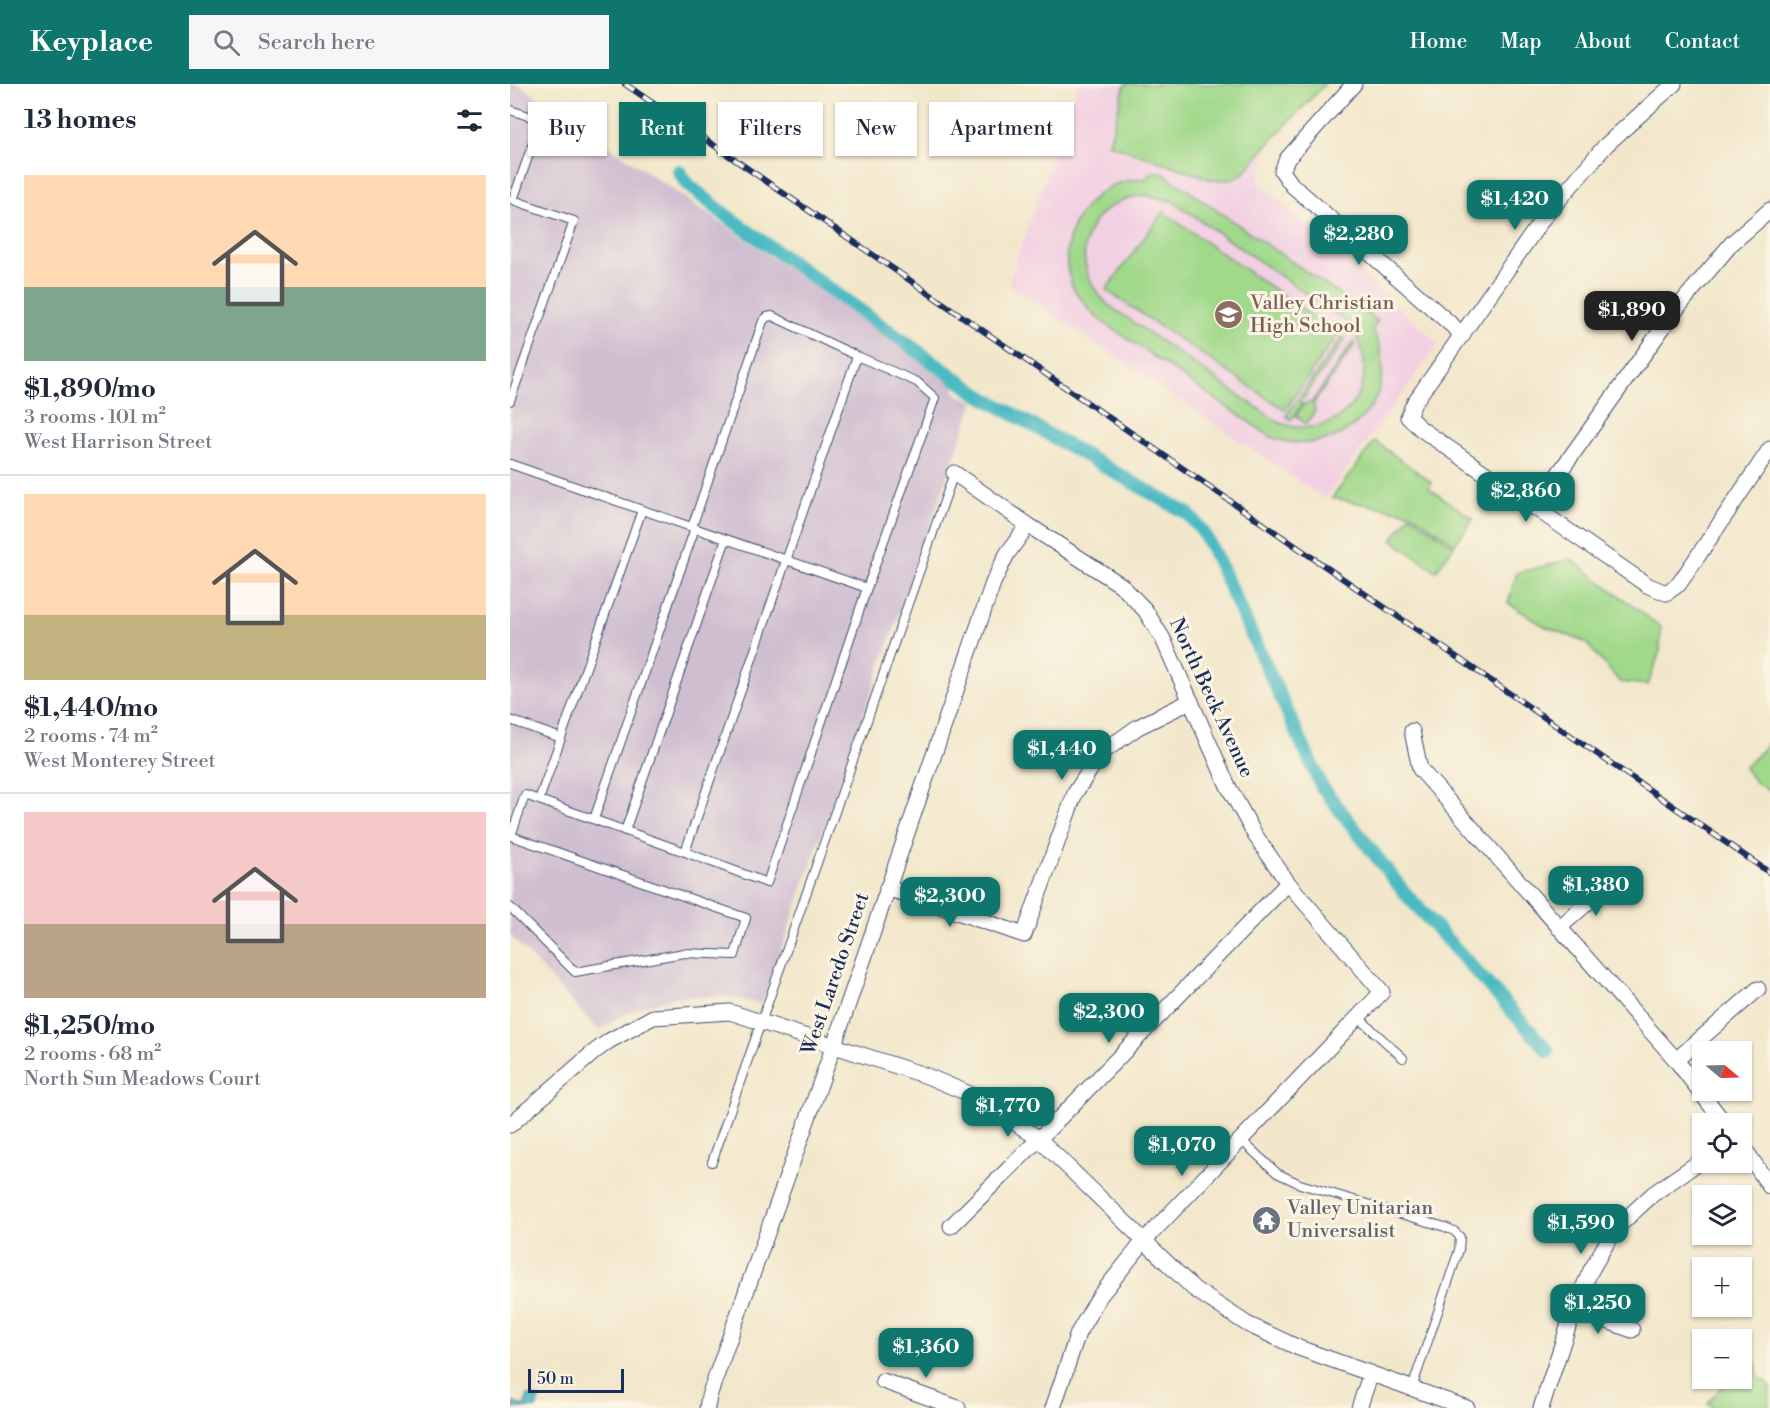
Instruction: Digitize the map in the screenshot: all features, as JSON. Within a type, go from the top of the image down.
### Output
[{"type":"street","points":[[1354,84],[1287,159],[1282,171],[1292,185],[1463,335]]},
{"type":"street","points":[[1674,84],[1606,145],[1544,217],[1414,403],[1408,417],[1421,429],[1534,508],[1647,585],[1666,593],[1679,584],[1770,449]]},
{"type":"street","points":[[1534,508],[1674,312],[1732,243],[1770,210]]},
{"type":"street","name":"North Beck Avenue","points":[[954,473],[1028,525],[1121,585],[1145,610],[1163,639],[1228,786],[1255,836],[1288,883],[1382,992],[1358,1017]]},
{"type":"street","name":"West Laredo Street","points":[[707,1408],[709,1396],[834,1045],[993,583],[1007,554],[1028,525]]},
{"type":"street","points":[[887,888],[1024,936],[1075,793],[1101,753],[1138,727],[1191,701]]},
{"type":"street","points":[[1412,731],[1420,769],[1676,1060],[1717,1113]]},
{"type":"street","points":[[1559,928],[1612,881]]},
{"type":"street","points":[[951,1226],[1288,883]]},
{"type":"street","points":[[1676,1060],[1758,989]]},
{"type":"street","points":[[510,1125],[594,1052],[653,1017],[730,1012],[761,1021],[927,1076],[979,1098],[1039,1139],[1194,1289],[1247,1324],[1299,1348],[1467,1408]]},
{"type":"street","points":[[1053,1408],[1078,1333],[1098,1297],[1144,1241],[1358,1017]]},
{"type":"street","points":[[1752,1160],[1770,1187]]},
{"type":"street","points":[[1541,1408],[1574,1309],[1590,1272],[1614,1230],[1653,1194],[1692,1167]]},
{"type":"street","points":[[1574,1309],[1632,1330]]},
{"type":"street","points":[[1359,1408],[1371,1373]]},
{"type":"street","points":[[883,1382],[958,1408]]},
{"type":"lane","points":[[510,110],[540,120],[512,205],[574,221],[510,401]]},
{"type":"lane","points":[[510,907],[574,972],[684,953],[735,955],[746,918],[511,836],[513,822],[525,795],[767,883],[867,588],[935,398],[917,382],[772,316],[763,321],[594,819]]},
{"type":"lane","points":[[685,852],[857,356]]},
{"type":"lane","points":[[510,464],[867,588]]},
{"type":"lane","points":[[712,1162],[954,473]]},
{"type":"lane","points":[[539,800],[642,510]]},
{"type":"lane","points":[[625,831],[726,539]]},
{"type":"lane","points":[[510,720],[561,738]]},
{"type":"lane","points":[[1358,1017],[1403,1058]]},
{"type":"lane","points":[[1241,1140],[1277,1173],[1300,1184],[1445,1227],[1460,1237],[1459,1250],[1412,1388]]},
{"type":"shaded area","points":[[510,84],[518,84],[544,102],[528,102],[528,156],[607,156],[607,145],[619,153],[619,156],[623,156],[953,381],[956,394],[974,401],[762,1004],[723,996],[676,997],[642,1007],[617,1018],[599,1031],[510,935]]},
{"type":"shaded area","name":"Valley Christian High School","points":[[1078,84],[1325,84],[1268,144],[1258,182],[1439,344],[1325,499],[1008,284],[1053,156],[1074,156],[1074,102],[1072,102]]},
{"type":"green space","points":[[1125,84],[1325,84],[1244,173],[1231,180],[1213,180],[1109,144]]},
{"type":"green space","points":[[1152,172],[1161,172],[1378,321],[1372,329],[1381,354],[1382,378],[1375,400],[1362,418],[1343,432],[1322,441],[1297,443],[1271,437],[1096,317],[1075,291],[1068,272],[1069,240],[1074,226],[1092,200],[1105,190],[1122,182],[1147,178]],"holes":[[[1146,195],[1172,201],[1343,319],[1358,339],[1364,361],[1363,382],[1355,400],[1342,415],[1324,425],[1302,427],[1278,422],[1107,304],[1094,287],[1086,270],[1084,252],[1088,235],[1096,220],[1108,208],[1125,199]]]},
{"type":"green space","points":[[1163,212],[1338,334],[1285,410],[1106,290]]},
{"type":"green space","points":[[1342,337],[1345,339],[1300,403],[1302,404],[1291,420],[1286,416]]},
{"type":"green space","points":[[1353,342],[1355,344],[1313,404],[1315,411],[1306,424],[1296,416],[1304,404],[1312,402]]},
{"type":"green space","points":[[1375,441],[1431,482],[1429,488],[1473,519],[1455,544],[1411,513],[1332,498]]},
{"type":"green space","points":[[1410,515],[1454,546],[1436,571],[1392,540]]},
{"type":"green space","points":[[1571,559],[1661,627],[1660,651],[1648,685],[1620,682],[1585,642],[1544,626],[1508,603],[1517,573]]},
{"type":"green space","points":[[1770,742],[1770,790],[1757,784],[1744,768]]},
{"type":"green space","points":[[1752,1346],[1758,1377],[1770,1385],[1770,1406],[1713,1408],[1708,1403],[1720,1389],[1752,1389]]},
{"type":"water","points":[[528,1395],[539,1399],[536,1408],[512,1408],[514,1403],[524,1406]]},
{"type":"waterway","points":[[679,171],[686,183],[728,217],[978,394],[1188,514],[1203,532],[1215,555],[1322,787],[1404,892],[1548,1051]]},
{"type":"railway","points":[[625,84],[1770,873]]},
{"type":"place","name":"Valley Christian High School","points":[[1229,314]]},
{"type":"place","name":"Valley Unitarian Universalist","points":[[1266,1220]]}]
